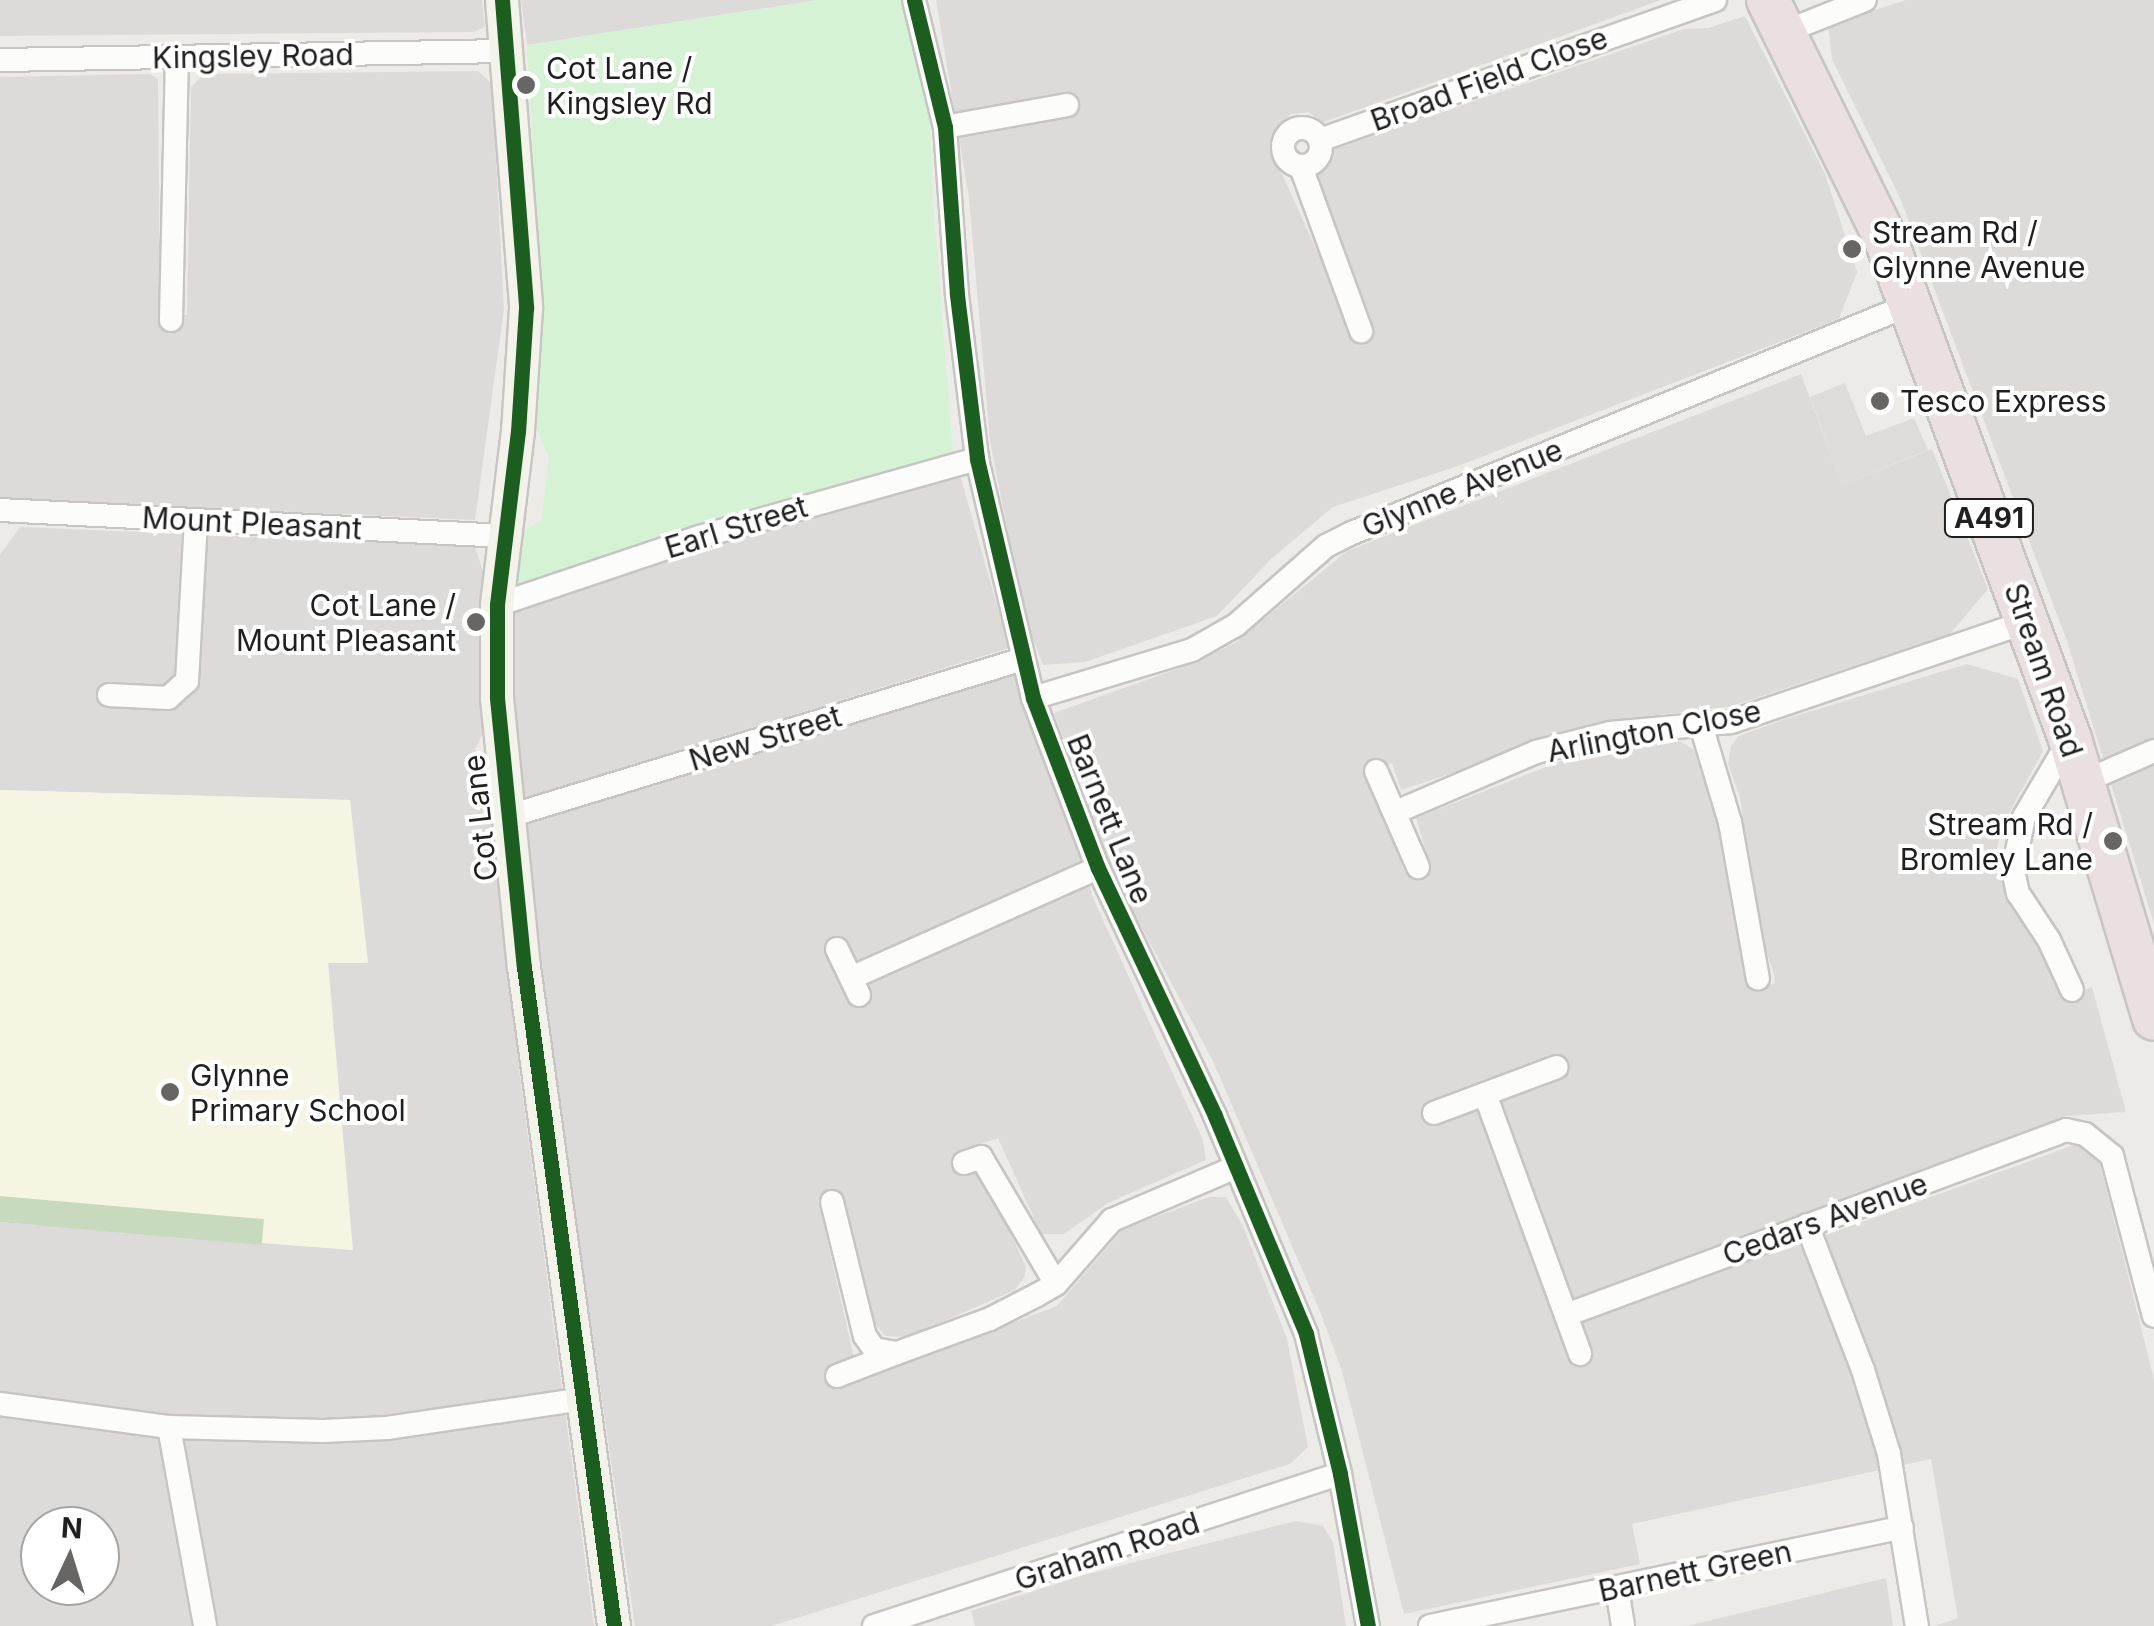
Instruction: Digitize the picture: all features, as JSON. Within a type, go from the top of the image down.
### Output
[{"type":"highway","name":"Stream Road","points":[[1776,16],[1886,240],[2070,739],[2154,1020]]},
{"type":"street","name":"Cot Lane","points":[[502,0],[526,308],[518,431],[498,605],[497,698],[506,817],[614,1626]]},
{"type":"street","name":"Barnett Lane","points":[[914,0],[944,127],[957,295],[976,459],[1033,698],[1098,868],[1236,1166],[1306,1334],[1340,1474],[1368,1626]]},
{"type":"street","name":"Broad Field Close","points":[[1360,331],[1301,167],[1284,157],[1286,136],[1305,127],[1320,140],[1715,0]]},
{"type":"street","points":[[1776,16],[1865,0]]},
{"type":"street","name":"Kingsley Road","points":[[0,60],[507,51]]},
{"type":"street","points":[[171,320],[177,58]]},
{"type":"street","points":[[944,127],[1068,106]]},
{"type":"street","points":[[1301,167],[1318,160],[1320,140]]},
{"type":"street","name":"Glynne Avenue","points":[[1033,698],[1192,650],[1236,624],[1326,546],[1352,533],[1909,306]]},
{"type":"street","name":"Earl Street","points":[[498,605],[698,537],[976,459]]},
{"type":"street","name":"Mount Pleasant","points":[[0,510],[504,536]]},
{"type":"street","points":[[109,695],[168,698],[187,680],[196,520]]},
{"type":"street","name":"Arlington Close","points":[[1396,812],[1536,752],[1610,733],[1732,722],[2029,622]]},
{"type":"street","name":"New Street","points":[[506,817],[1023,659]]},
{"type":"street","points":[[1702,725],[1730,822],[1758,979]]},
{"type":"street","points":[[2070,739],[2024,818],[2013,870],[2018,893],[2049,940],[2072,990]]},
{"type":"street","points":[[2083,782],[2154,751]]},
{"type":"street","points":[[1376,771],[1418,868]]},
{"type":"street","points":[[837,949],[856,986],[1098,868]]},
{"type":"street","points":[[1434,1113],[1557,1067]]},
{"type":"street","points":[[1484,1094],[1580,1354]]},
{"type":"street","name":"Cedars Avenue","points":[[1566,1315],[2066,1130],[2085,1134],[2112,1156],[2154,1316]]},
{"type":"street","points":[[964,1163],[981,1157],[1056,1284]]},
{"type":"street","points":[[837,1376],[990,1319],[1056,1284],[1112,1220],[1236,1166]]},
{"type":"street","points":[[832,1202],[865,1336],[874,1349],[897,1353]]},
{"type":"street","points":[[1807,1225],[1868,1386],[1889,1454],[1917,1626]]},
{"type":"street","points":[[0,1404],[169,1427],[323,1432],[387,1428],[584,1399]]},
{"type":"street","points":[[169,1427],[205,1626]]},
{"type":"street","name":"Graham Road","points":[[874,1626],[1340,1474]]},
{"type":"street","name":"Barnett Green","points":[[1430,1626],[1902,1527]]},
{"type":"street","points":[[1617,1588],[1623,1626]]},
{"type":"shaded area","points":[[0,0],[482,0],[485,27],[474,32],[0,36]]},
{"type":"shaded area","points":[[521,0],[818,0],[527,45]]},
{"type":"shaded area","points":[[936,0],[1661,0],[1324,122],[1308,112],[1291,114],[1276,126],[1271,136],[1279,167],[1358,342],[1373,335],[1312,185],[1329,151],[1684,29],[1708,28],[1745,16],[1825,174],[1857,272],[1839,319],[1458,466],[1333,507],[1271,559],[1217,616],[1085,662],[1043,665],[1025,619],[990,441],[969,198]]},
{"type":"shaded area","points":[[1906,0],[2154,0],[2154,924],[2067,641],[1900,198],[1832,59],[1828,25]]},
{"type":"shaded area","points":[[478,71],[492,84],[504,309],[475,520],[0,499],[0,77],[150,74],[158,79],[160,314],[187,315],[191,87],[204,74]]},
{"type":"shaded area","points":[[1801,374],[1842,485],[1932,449],[1988,589],[1950,634],[1729,707],[1612,720],[1401,790],[1392,763],[1367,771],[1405,873],[1430,865],[1416,818],[1574,756],[1675,738],[1694,750],[1719,824],[1745,949],[1746,979],[1751,985],[1763,987],[1775,983],[1774,974],[1758,928],[1740,797],[1728,764],[1731,746],[1739,736],[1967,664],[2018,679],[2043,751],[2001,828],[1995,861],[2065,998],[2092,987],[2126,1112],[2067,1116],[1765,1231],[1774,1254],[2082,1142],[2099,1159],[2154,1379],[2154,1626],[1935,1626],[1958,1618],[1931,1459],[1632,1524],[1640,1564],[1404,1614],[1342,1371],[1319,1309],[1213,1061],[1119,885],[1054,713],[1191,664],[1235,643],[1347,551]]},
{"type":"shaded area","points":[[1845,383],[1866,436],[1914,418],[1928,450],[1842,485],[1810,397]]},
{"type":"shaded area","points":[[960,475],[1009,648],[524,798],[506,655],[513,613],[705,543]]},
{"type":"shaded area","points":[[20,527],[475,546],[485,578],[479,659],[482,734],[475,750],[478,802],[494,817],[519,1069],[594,1626],[0,1626],[0,1222],[352,1250],[328,962],[367,963],[350,800],[0,790],[0,555]]},
{"type":"shaded area","points":[[1016,669],[1094,900],[1203,1140],[1206,1160],[1108,1203],[1064,1234],[1041,1234],[998,1138],[958,1152],[966,1175],[982,1171],[1026,1267],[1025,1276],[1015,1290],[908,1337],[885,1336],[872,1320],[841,1195],[818,1200],[854,1358],[830,1368],[837,1389],[1057,1306],[1123,1229],[1209,1197],[1226,1197],[1243,1226],[1287,1339],[1308,1447],[1290,1464],[771,1626],[635,1626],[552,1056],[527,824]]},
{"type":"shaded area","name":"Glynne Primary School","points":[[0,790],[350,800],[368,963],[328,963],[353,1250],[0,1222]]},
{"type":"shaded area","points":[[1296,1521],[1323,1526],[1333,1542],[1346,1626],[975,1626],[971,1611],[1084,1575]]},
{"type":"shaded area","points":[[1886,1578],[1893,1626],[1687,1626]]},
{"type":"green space","points":[[818,0],[904,0],[929,93],[933,201],[953,452],[516,584],[520,534],[541,520],[549,457],[533,420],[541,305],[527,45]]},
{"type":"green space","points":[[0,1196],[264,1219],[262,1245],[0,1222]]},
{"type":"cycle path","points":[[502,0],[526,308],[518,431],[497,605],[497,698],[524,967],[614,1626]]},
{"type":"cycle path","points":[[914,0],[945,127],[957,295],[977,459],[1033,698],[1098,868],[1215,1116],[1306,1334],[1340,1474],[1368,1626]]},
{"type":"place","name":"Cot Lane / Kingsley Rd","points":[[526,85]]},
{"type":"place","name":"Stream Rd / Glynne Avenue","points":[[1852,249]]},
{"type":"place","name":"Tesco Express","points":[[1880,401]]},
{"type":"place","name":"Cot Lane / Mount Pleasant","points":[[476,622]]},
{"type":"place","name":"Stream Rd / Bromley Lane","points":[[2113,841]]},
{"type":"place","name":"Glynne Primary School","points":[[170,1092]]}]
